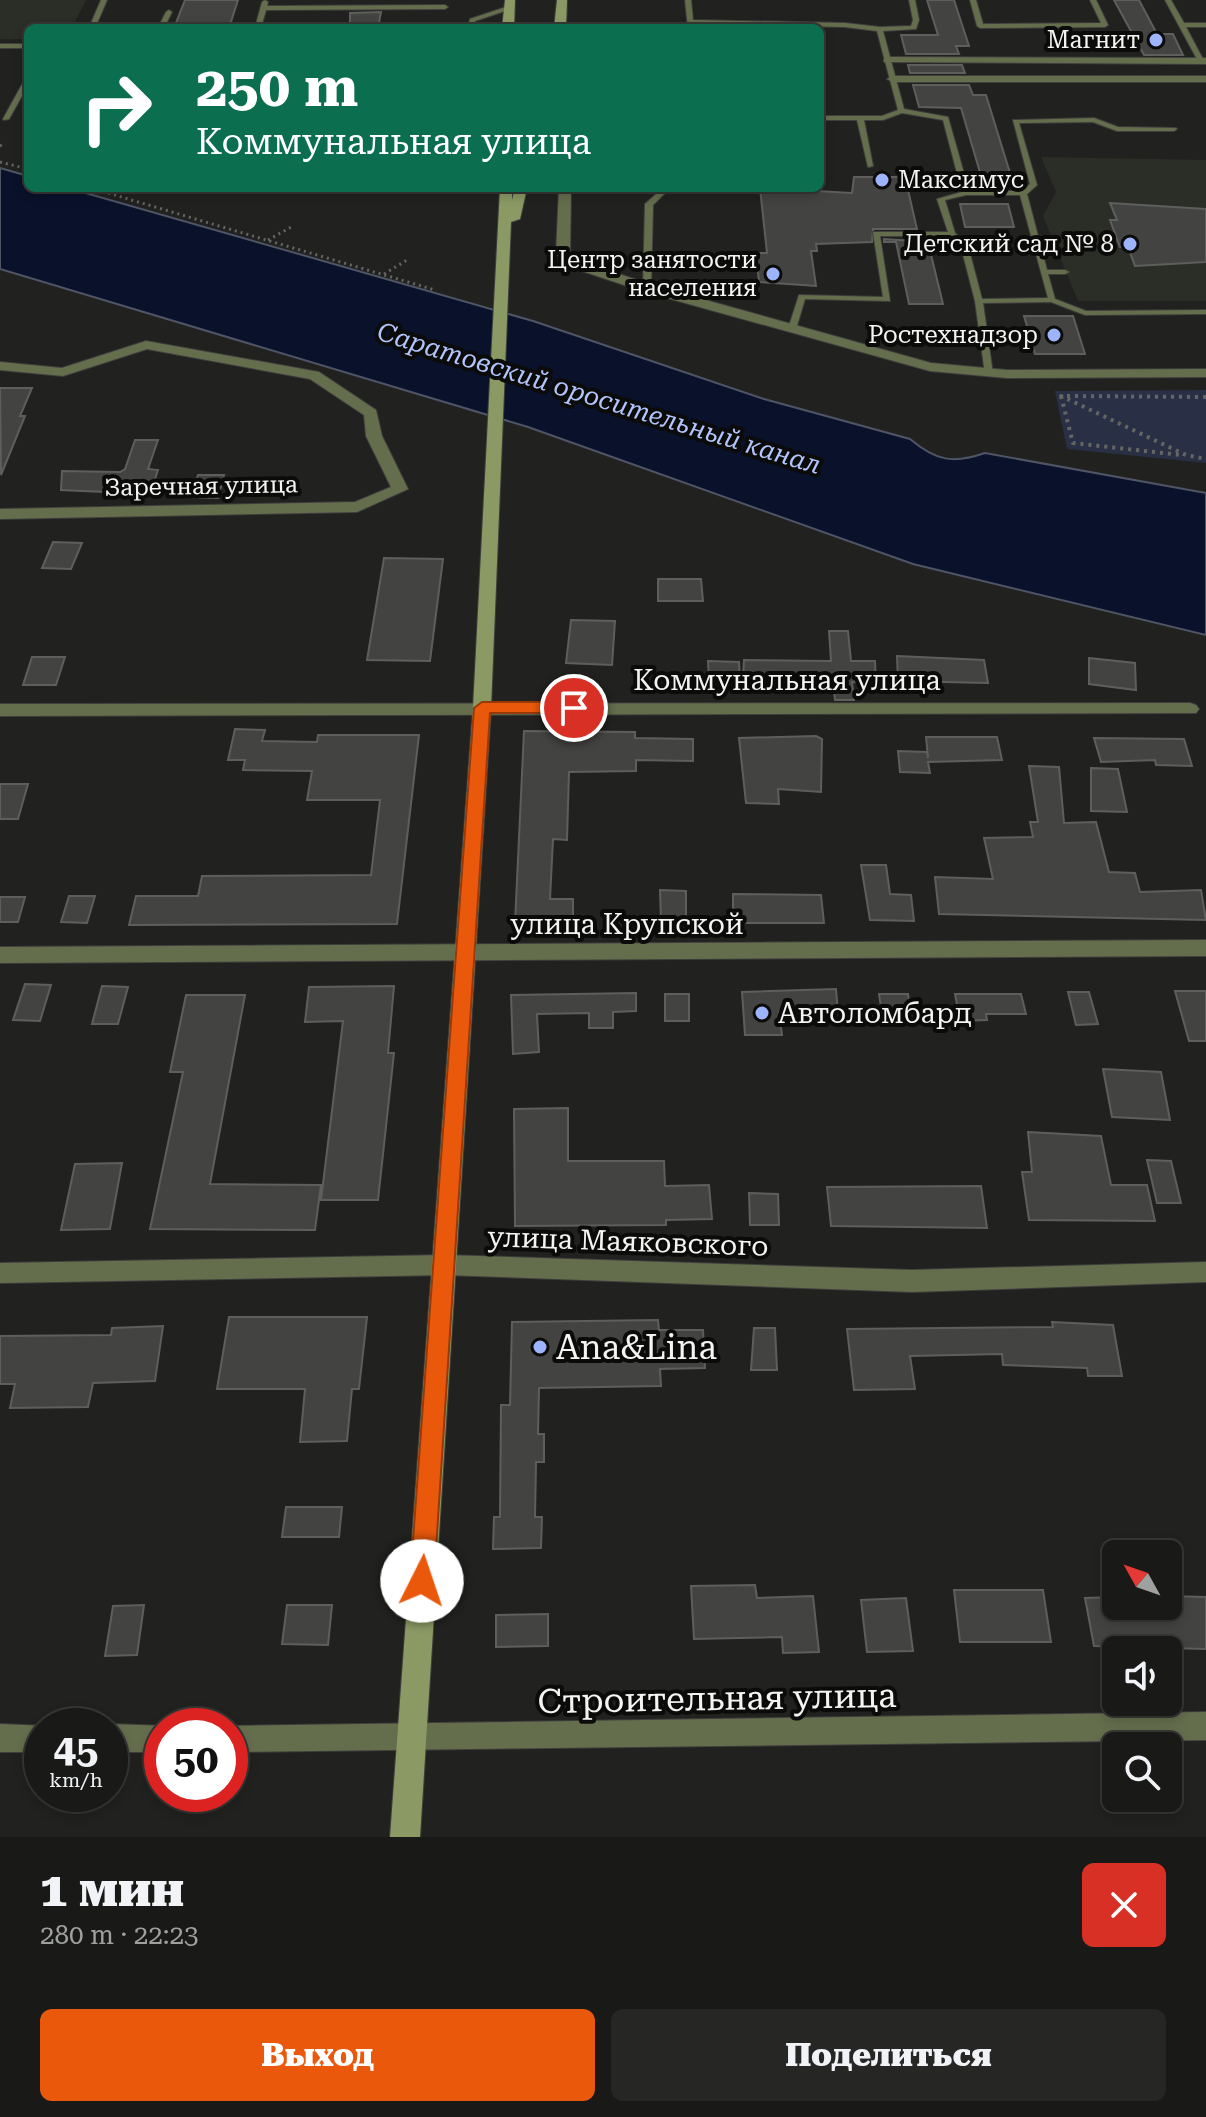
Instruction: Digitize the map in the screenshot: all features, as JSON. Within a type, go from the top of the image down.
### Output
[{"type":"main road","points":[[560,24],[562,0]]},
{"type":"main road","points":[[508,24],[510,4]]},
{"type":"main road","points":[[405,1837],[482,708],[506,192]]},
{"type":"main road","points":[[504,262],[520,192]]},
{"type":"street","points":[[888,60],[1204,61]]},
{"type":"street","points":[[893,79],[1206,79]]},
{"type":"street","points":[[565,192],[563,254],[569,262],[647,288],[792,329],[930,367],[989,374],[1206,373]]},
{"type":"street","name":"Заречная улица","points":[[0,366],[63,372],[146,345],[314,375],[371,413],[374,436],[400,489],[357,507],[0,514]]},
{"type":"street","name":"Коммунальная улица","points":[[0,710],[1190,709]]},
{"type":"street","name":"улица Крупской","points":[[0,955],[1206,948]]},
{"type":"street","name":"улица Маяковского","points":[[0,1273],[445,1265],[912,1281],[1206,1272]]},
{"type":"street","name":"Строительная улица","points":[[248,1738],[411,1739],[1206,1726]]},
{"type":"street","points":[[0,1738],[24,1738]]},
{"type":"lane","points":[[94,24],[104,0]]},
{"type":"lane","points":[[688,0],[690,24]]},
{"type":"lane","points":[[824,25],[914,28],[916,20],[912,0]]},
{"type":"lane","points":[[973,0],[980,26],[1105,25],[1093,0]]},
{"type":"lane","points":[[1168,0],[1204,61]]},
{"type":"lane","points":[[259,24],[265,4],[445,7]]},
{"type":"lane","points":[[472,24],[472,20],[510,4]]},
{"type":"lane","points":[[163,24],[169,12]]},
{"type":"lane","points":[[1182,25],[1206,25]]},
{"type":"lane","points":[[880,29],[901,111]]},
{"type":"lane","points":[[0,46],[24,46]]},
{"type":"lane","points":[[6,119],[24,86]]},
{"type":"lane","points":[[824,118],[883,118],[901,111],[946,118],[966,193]]},
{"type":"lane","points":[[860,118],[870,166]]},
{"type":"lane","points":[[989,374],[979,301],[964,246],[952,234],[941,199],[966,193],[1023,193],[1034,185],[1015,121],[1094,120],[1117,129],[1174,129]]},
{"type":"lane","points":[[647,288],[649,204],[662,192]]},
{"type":"lane","points":[[1023,193],[1052,300]]},
{"type":"lane","points":[[792,329],[802,297],[887,299],[876,234],[952,234]]},
{"type":"lane","points":[[1044,272],[1065,272]]},
{"type":"lane","points":[[979,301],[1052,300],[1085,313],[1206,312]]},
{"type":"path","points":[[0,162],[24,168]]},
{"type":"path","points":[[105,192],[435,290]]},
{"type":"path","points":[[267,240],[293,226]]},
{"type":"path","points":[[384,275],[407,260]]},
{"type":"path","points":[[1061,396],[1206,397]]},
{"type":"path","points":[[1061,396],[1073,443],[1206,459]]},
{"type":"path","points":[[1061,396],[1186,455]]},
{"type":"shaded area","points":[[0,0],[86,0],[74,24],[24,24],[24,39],[0,39]]},
{"type":"shaded area","name":"Детский сад № 8","points":[[1041,157],[1206,160],[1206,301],[1078,301],[1043,216],[1056,192]]},
{"type":"shaded area","points":[[1206,390],[1206,463],[1067,449],[1055,391]]},
{"type":"water","name":"Саратовский оросительный канал","points":[[0,168],[24,175],[24,192],[82,192],[533,321],[764,399],[910,439],[937,456],[963,459],[985,453],[1206,493],[1206,635],[913,564],[528,427],[0,269]]},
{"type":"building","points":[[185,0],[238,0],[230,24],[176,24]]},
{"type":"building","points":[[927,0],[954,0],[969,46],[956,46],[959,54],[906,54],[901,35],[938,35]]},
{"type":"building","points":[[1114,0],[1139,0],[1157,34],[1173,34],[1183,55],[1144,55]]},
{"type":"building","points":[[381,12],[379,24],[350,24],[350,13]]},
{"type":"building","points":[[908,65],[962,65],[965,73],[910,73]]},
{"type":"building","points":[[913,85],[969,85],[973,95],[986,95],[1014,186],[984,186],[961,108],[919,107]]},
{"type":"building","points":[[854,177],[905,177],[917,229],[873,229],[872,242],[816,244],[817,251],[811,251],[816,286],[759,282],[756,253],[767,253],[760,192],[852,193]]},
{"type":"building","points":[[1110,203],[1206,209],[1206,262],[1135,266],[1128,247],[1120,247],[1110,220],[1117,220]]},
{"type":"building","points":[[960,204],[1008,204],[1014,227],[965,227]]},
{"type":"building","points":[[884,239],[928,242],[943,304],[909,304],[896,242],[884,242]]},
{"type":"building","name":"Ростехнадзор","points":[[1024,316],[1073,316],[1085,354],[1035,354]]},
{"type":"building","points":[[0,388],[32,388],[20,416],[25,416],[1,475]]},
{"type":"building","points":[[135,440],[158,440],[148,469],[158,470],[150,494],[61,490],[62,471],[120,472],[125,469]]},
{"type":"building","points":[[198,475],[224,475],[218,498],[191,497]]},
{"type":"building","points":[[53,542],[82,543],[71,569],[42,568]]},
{"type":"building","points":[[384,558],[443,559],[430,661],[367,660]]},
{"type":"building","points":[[658,579],[701,579],[703,601],[658,601]]},
{"type":"building","points":[[571,620],[615,621],[612,665],[566,663]]},
{"type":"building","points":[[829,631],[848,631],[851,661],[875,661],[876,683],[852,682],[854,700],[835,700],[833,681],[743,678],[744,660],[831,661]]},
{"type":"building","points":[[897,656],[984,660],[988,683],[898,681]]},
{"type":"building","points":[[32,657],[65,657],[56,685],[23,685]]},
{"type":"building","points":[[1089,658],[1135,663],[1136,690],[1089,684]]},
{"type":"building","points":[[708,661],[739,662],[740,681],[709,681]]},
{"type":"building","points":[[235,729],[265,730],[262,741],[317,742],[318,735],[419,735],[397,924],[129,925],[136,896],[198,896],[202,876],[371,875],[380,800],[307,800],[312,771],[243,770],[245,760],[228,760]]},
{"type":"building","points":[[524,731],[635,732],[635,738],[693,739],[693,761],[636,760],[636,771],[569,772],[567,840],[553,839],[550,899],[573,899],[573,923],[515,923]]},
{"type":"building","points":[[816,736],[822,739],[821,792],[778,789],[779,804],[746,803],[739,738]]},
{"type":"building","points":[[926,737],[997,737],[1002,760],[928,762],[930,773],[900,772],[898,751],[927,752],[928,758]]},
{"type":"building","points":[[1094,738],[1184,739],[1192,766],[1156,765],[1155,760],[1101,762]]},
{"type":"building","points":[[1029,766],[1059,767],[1064,823],[1096,822],[1109,872],[1135,873],[1140,892],[1201,890],[1206,920],[939,914],[935,877],[993,879],[984,838],[1033,837],[1030,822],[1038,822]]},
{"type":"building","points":[[1091,768],[1118,769],[1127,812],[1091,811]]},
{"type":"building","points":[[0,784],[28,784],[18,819],[0,819]]},
{"type":"building","points":[[861,865],[886,865],[890,894],[911,895],[914,921],[870,920]]},
{"type":"building","points":[[660,890],[686,891],[686,921],[661,921]]},
{"type":"building","points":[[733,894],[821,895],[824,923],[733,923]]},
{"type":"building","points":[[69,896],[95,896],[87,923],[61,922]]},
{"type":"building","points":[[0,897],[25,897],[18,922],[0,922]]},
{"type":"building","points":[[25,984],[51,985],[40,1021],[13,1020]]},
{"type":"building","points":[[102,986],[128,987],[118,1024],[92,1024]]},
{"type":"building","points":[[394,986],[388,1053],[394,1053],[378,1200],[321,1200],[343,1021],[305,1022],[309,987]]},
{"type":"building","points":[[836,989],[838,1013],[779,1012],[782,1035],[745,1035],[742,992]]},
{"type":"building","points":[[1175,991],[1206,991],[1206,1041],[1189,1041]]},
{"type":"building","points":[[1068,992],[1089,992],[1098,1024],[1076,1025]]},
{"type":"building","points":[[636,993],[636,1011],[613,1012],[613,1028],[589,1028],[589,1013],[537,1014],[539,1052],[513,1054],[511,995]]},
{"type":"building","points":[[665,994],[689,994],[689,1021],[665,1021]]},
{"type":"building","points":[[879,994],[908,994],[912,1021],[883,1021]]},
{"type":"building","points":[[955,994],[1021,994],[1026,1014],[986,1014],[987,1020],[960,1021]]},
{"type":"building","points":[[186,995],[245,995],[210,1184],[321,1185],[315,1230],[150,1229],[183,1072],[170,1072]]},
{"type":"building","points":[[1103,1069],[1161,1072],[1170,1120],[1112,1117]]},
{"type":"building","points":[[568,1108],[568,1161],[664,1161],[665,1186],[709,1185],[712,1219],[666,1220],[666,1225],[515,1226],[514,1109]]},
{"type":"building","points":[[1028,1132],[1101,1136],[1111,1185],[1147,1185],[1155,1221],[1029,1220],[1022,1172],[1032,1172]]},
{"type":"building","points":[[1147,1160],[1171,1161],[1181,1203],[1157,1203]]},
{"type":"building","points":[[122,1163],[110,1229],[61,1230],[75,1164]]},
{"type":"building","points":[[981,1186],[987,1228],[831,1226],[827,1187]]},
{"type":"building","points":[[749,1193],[778,1194],[779,1225],[750,1225]]},
{"type":"building","points":[[229,1317],[367,1317],[359,1389],[352,1389],[347,1441],[300,1442],[305,1389],[217,1389]]},
{"type":"building","points":[[658,1320],[659,1330],[703,1330],[705,1368],[660,1369],[661,1386],[539,1388],[538,1434],[544,1434],[544,1462],[536,1462],[535,1517],[542,1517],[541,1548],[493,1549],[494,1517],[500,1517],[501,1405],[510,1405],[512,1322]]},
{"type":"building","points":[[1052,1322],[1113,1325],[1122,1376],[1088,1376],[1087,1368],[1003,1365],[1002,1354],[910,1356],[915,1389],[854,1390],[847,1329],[1053,1327]]},
{"type":"building","points":[[163,1326],[155,1381],[93,1383],[88,1407],[10,1408],[15,1384],[0,1384],[0,1336],[111,1335],[112,1328]]},
{"type":"building","points":[[754,1328],[775,1328],[777,1370],[751,1370]]},
{"type":"building","points":[[286,1507],[342,1507],[339,1537],[282,1537]]},
{"type":"building","points":[[755,1585],[757,1598],[813,1596],[819,1652],[783,1653],[782,1637],[694,1639],[691,1586]]},
{"type":"building","points":[[954,1590],[1043,1590],[1051,1642],[960,1642]]},
{"type":"building","points":[[1182,1596],[1206,1597],[1206,1649],[1182,1648],[1182,1636],[1102,1636],[1102,1646],[1094,1646],[1085,1598],[1102,1597],[1102,1620],[1182,1620]]},
{"type":"building","points":[[906,1598],[913,1651],[867,1652],[861,1600]]},
{"type":"building","points":[[144,1605],[137,1655],[105,1656],[113,1606]]},
{"type":"building","points":[[287,1605],[332,1605],[328,1645],[282,1644]]},
{"type":"building","points":[[548,1614],[548,1646],[496,1647],[496,1615]]},
{"type":"place","name":"Магнит","points":[[1156,40]]},
{"type":"place","name":"Максимус","points":[[882,180]]},
{"type":"place","name":"Детский сад № 8","points":[[1130,244]]},
{"type":"place","name":"Центр занятости населения","points":[[773,274]]},
{"type":"place","name":"Ростехнадзор","points":[[1054,335]]},
{"type":"place","name":"Автоломбард","points":[[762,1013]]},
{"type":"place","name":"Ana&Lina","points":[[540,1347]]},
{"type":"route","points":[[422,1581],[482,708],[574,708]]}]
